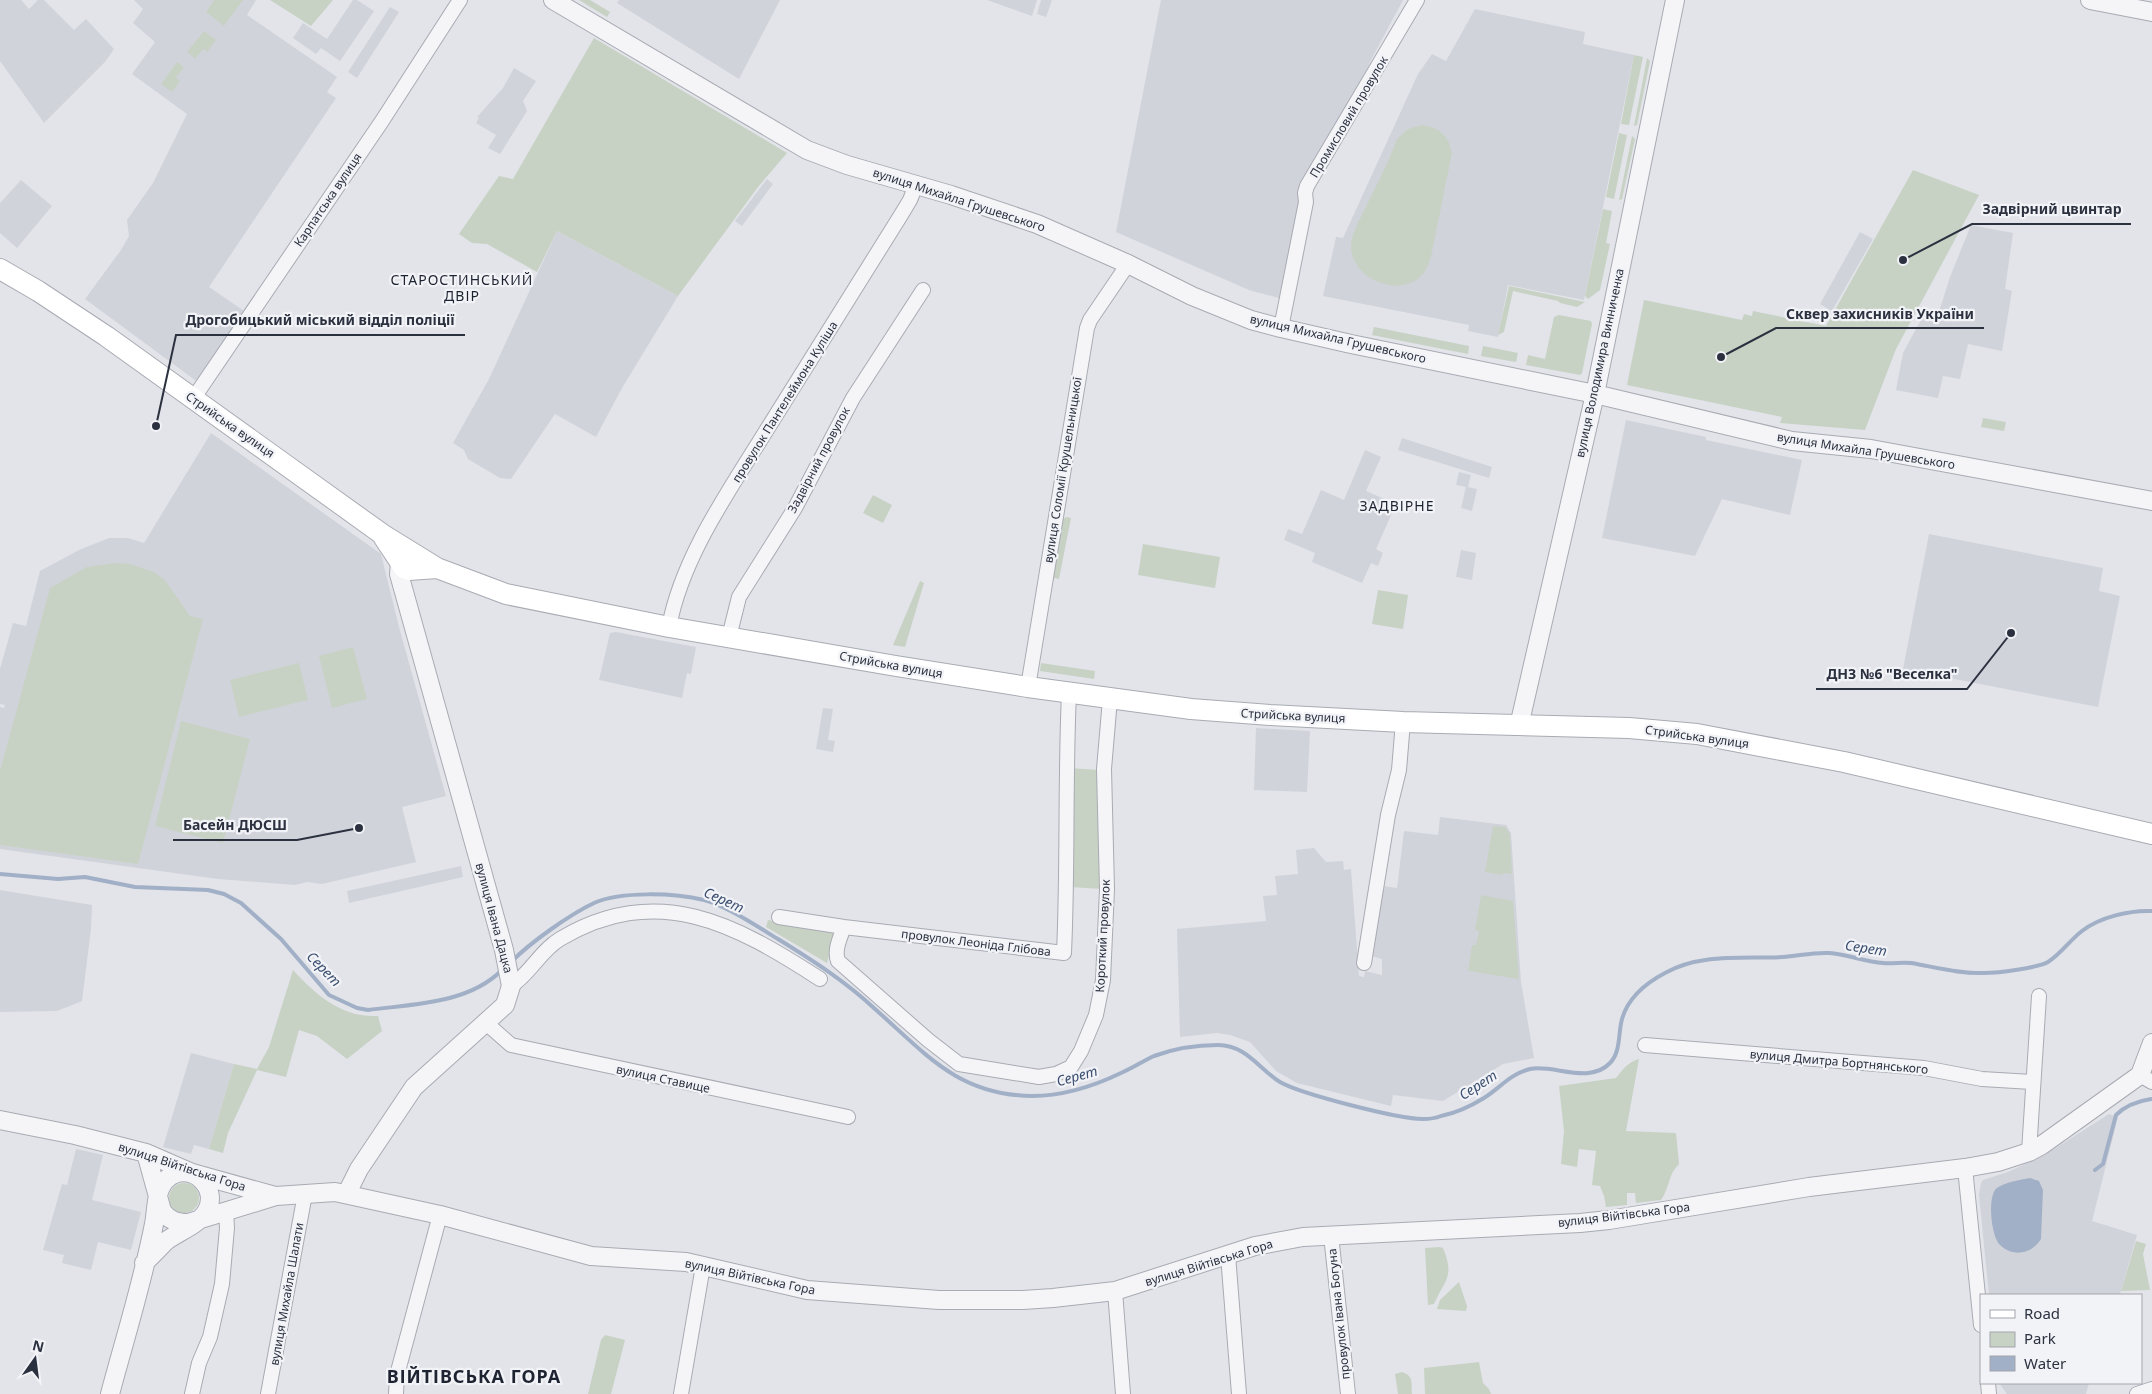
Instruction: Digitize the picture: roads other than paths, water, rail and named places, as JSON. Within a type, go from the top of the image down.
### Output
[{"type":"main road","name":"Стрийська вулиця","points":[[0,269],[38,290],[316,485],[382,534],[408,562],[437,568],[469,582],[506,594],[669,627],[1028,687],[1191,709],[1403,722],[1660,730],[1725,738],[1885,771],[2152,834]]},
{"type":"street","name":"Карпатська вулиця","points":[[193,399],[365,145],[460,0]]},
{"type":"street","name":"вулиця Михайла Грушевського","points":[[553,0],[799,146],[847,165],[1037,224],[1229,311],[1281,328],[1595,394],[1792,441],[1888,452],[2152,501]]},
{"type":"street","name":"Промисловий провулок","points":[[1281,328],[1306,202],[1305,193],[1307,186],[1417,0]]},
{"type":"street","name":"вулиця Володимира Винниченка","points":[[1519,726],[1595,394],[1675,0]]},
{"type":"street","points":[[2090,0],[2152,12]]},
{"type":"street","name":"провулок Пантелеймона Куліша","points":[[669,627],[684,575],[701,541],[739,476],[901,215],[916,185]]},
{"type":"street","name":"вулиця Соломії Крушельницької","points":[[1028,687],[1087,328],[1090,320],[1128,264]]},
{"type":"street","name":"Задвірний провулок","points":[[729,637],[739,596],[795,508],[853,398],[923,290]]},
{"type":"street","name":"вулиця Івана Дацка","points":[[347,1193],[359,1169],[414,1087],[506,1005],[510,981],[504,950],[404,592],[400,574],[408,562]]},
{"type":"street","name":"провулок Леоніда Глібова","points":[[779,917],[844,927],[1064,953],[1067,888],[1066,768],[1069,693]]},
{"type":"street","name":"Короткий провулок","points":[[844,927],[838,942],[836,956],[838,961],[928,1040],[959,1064],[1039,1077],[1056,1074],[1071,1067],[1081,1051],[1096,1015],[1103,980],[1107,889],[1104,769],[1110,699]]},
{"type":"street","points":[[1364,963],[1388,815],[1399,770],[1403,722]]},
{"type":"street","points":[[510,981],[520,979],[558,940],[612,916],[646,910],[676,912],[712,921],[762,944],[820,979]]},
{"type":"street","points":[[2029,1152],[2039,996]]},
{"type":"street","name":"вулиця Ставище","points":[[486,1023],[511,1045],[848,1117]]},
{"type":"street","points":[[2146,1079],[2152,1043]]},
{"type":"street","name":"вулиця Дмитра Бортнянського","points":[[1645,1045],[1924,1068],[1982,1079],[2032,1082]]},
{"type":"street","name":"вулиця Війтівська Гора","points":[[194,1221],[276,1196],[347,1193],[440,1215],[591,1256],[661,1260],[704,1266],[808,1290],[868,1296],[993,1300],[1053,1298],[1115,1291],[1228,1254],[1283,1240],[1331,1235],[1580,1223],[1645,1215],[1809,1187],[1965,1168],[1998,1162],[2029,1152],[2146,1079]]},
{"type":"street","name":"вулиця Війтівська Гора","points":[[0,1120],[75,1135],[146,1153],[192,1173],[276,1196]]},
{"type":"street","points":[[146,1153],[162,1211],[173,1221],[180,1223],[194,1221]]},
{"type":"street","points":[[1965,1168],[1980,1315]]},
{"type":"street","points":[[110,1394],[144,1262],[160,1188],[170,1176],[185,1172],[192,1173],[204,1181],[210,1193],[210,1200],[205,1213],[167,1241],[144,1262]]},
{"type":"street","name":"вулиця Михайла Шалати","points":[[268,1394],[305,1194]]},
{"type":"street","points":[[192,1394],[200,1363],[210,1337],[222,1284],[227,1228],[226,1211]]},
{"type":"street","points":[[396,1394],[397,1375],[440,1215]]},
{"type":"street","name":"провулок Івана Богуна","points":[[1331,1235],[1348,1394]]},
{"type":"street","points":[[1228,1254],[1239,1394]]},
{"type":"street","points":[[681,1394],[704,1266]]},
{"type":"street","points":[[1115,1291],[1123,1394]]},
{"type":"street","points":[[2137,1394],[2152,1389]]},
{"type":"water","points":[[2030,1178],[2039,1181],[2043,1190],[2041,1239],[2027,1251],[2016,1253],[2004,1248],[1996,1239],[1991,1215],[1992,1198],[1994,1192],[2000,1186]]},
{"type":"waterway","name":"Серет","points":[[0,874],[58,879],[85,877],[135,887],[208,890],[224,894],[241,903],[281,939],[329,995],[357,1008],[368,1010],[439,1001],[473,990],[502,970]]},
{"type":"waterway","name":"Серет","points":[[511,962],[529,946],[573,914],[605,899],[648,894],[704,900],[731,911],[816,963],[852,989],[945,1069],[963,1080],[983,1088],[1006,1094],[1032,1096],[1067,1092],[1100,1082],[1154,1056],[1186,1048],[1218,1045],[1228,1046],[1244,1053],[1272,1077],[1291,1087],[1372,1110],[1425,1119],[1447,1115],[1469,1106],[1484,1098],[1511,1078],[1530,1069],[1539,1068],[1582,1073],[1592,1073],[1602,1069],[1614,1059],[1619,1042],[1622,1019],[1633,998],[1658,977],[1693,962],[1722,958],[1783,957],[1829,953],[1876,962],[1911,963],[1966,972],[1998,972],[2027,968],[2048,962],[2082,931],[2106,918],[2125,913],[2152,911]]},
{"type":"waterway","points":[[2095,1170],[2103,1164],[2116,1115],[2132,1104],[2151,1099]]},
{"type":"place","name":"Задвірний цвинтар","points":[[1903,260]]},
{"type":"place","name":"Сквер захисників України","points":[[1721,357]]},
{"type":"place","name":"Дрогобицький міський відділ поліції","points":[[156,426]]},
{"type":"place","name":"ДНЗ №6 \"Веселка\"","points":[[2011,633]]},
{"type":"place","name":"Басейн ДЮСШ","points":[[359,828]]},
{"type":"district","name":"СТАРОСТИНСЬКИЙ ДВІР","points":[[462,288]]},
{"type":"district","name":"ЗАДВІРНЕ","points":[[1397,506]]},
{"type":"district","name":"ВІЙТІВСЬКА ГОРА","points":[[474,1377]]}]
